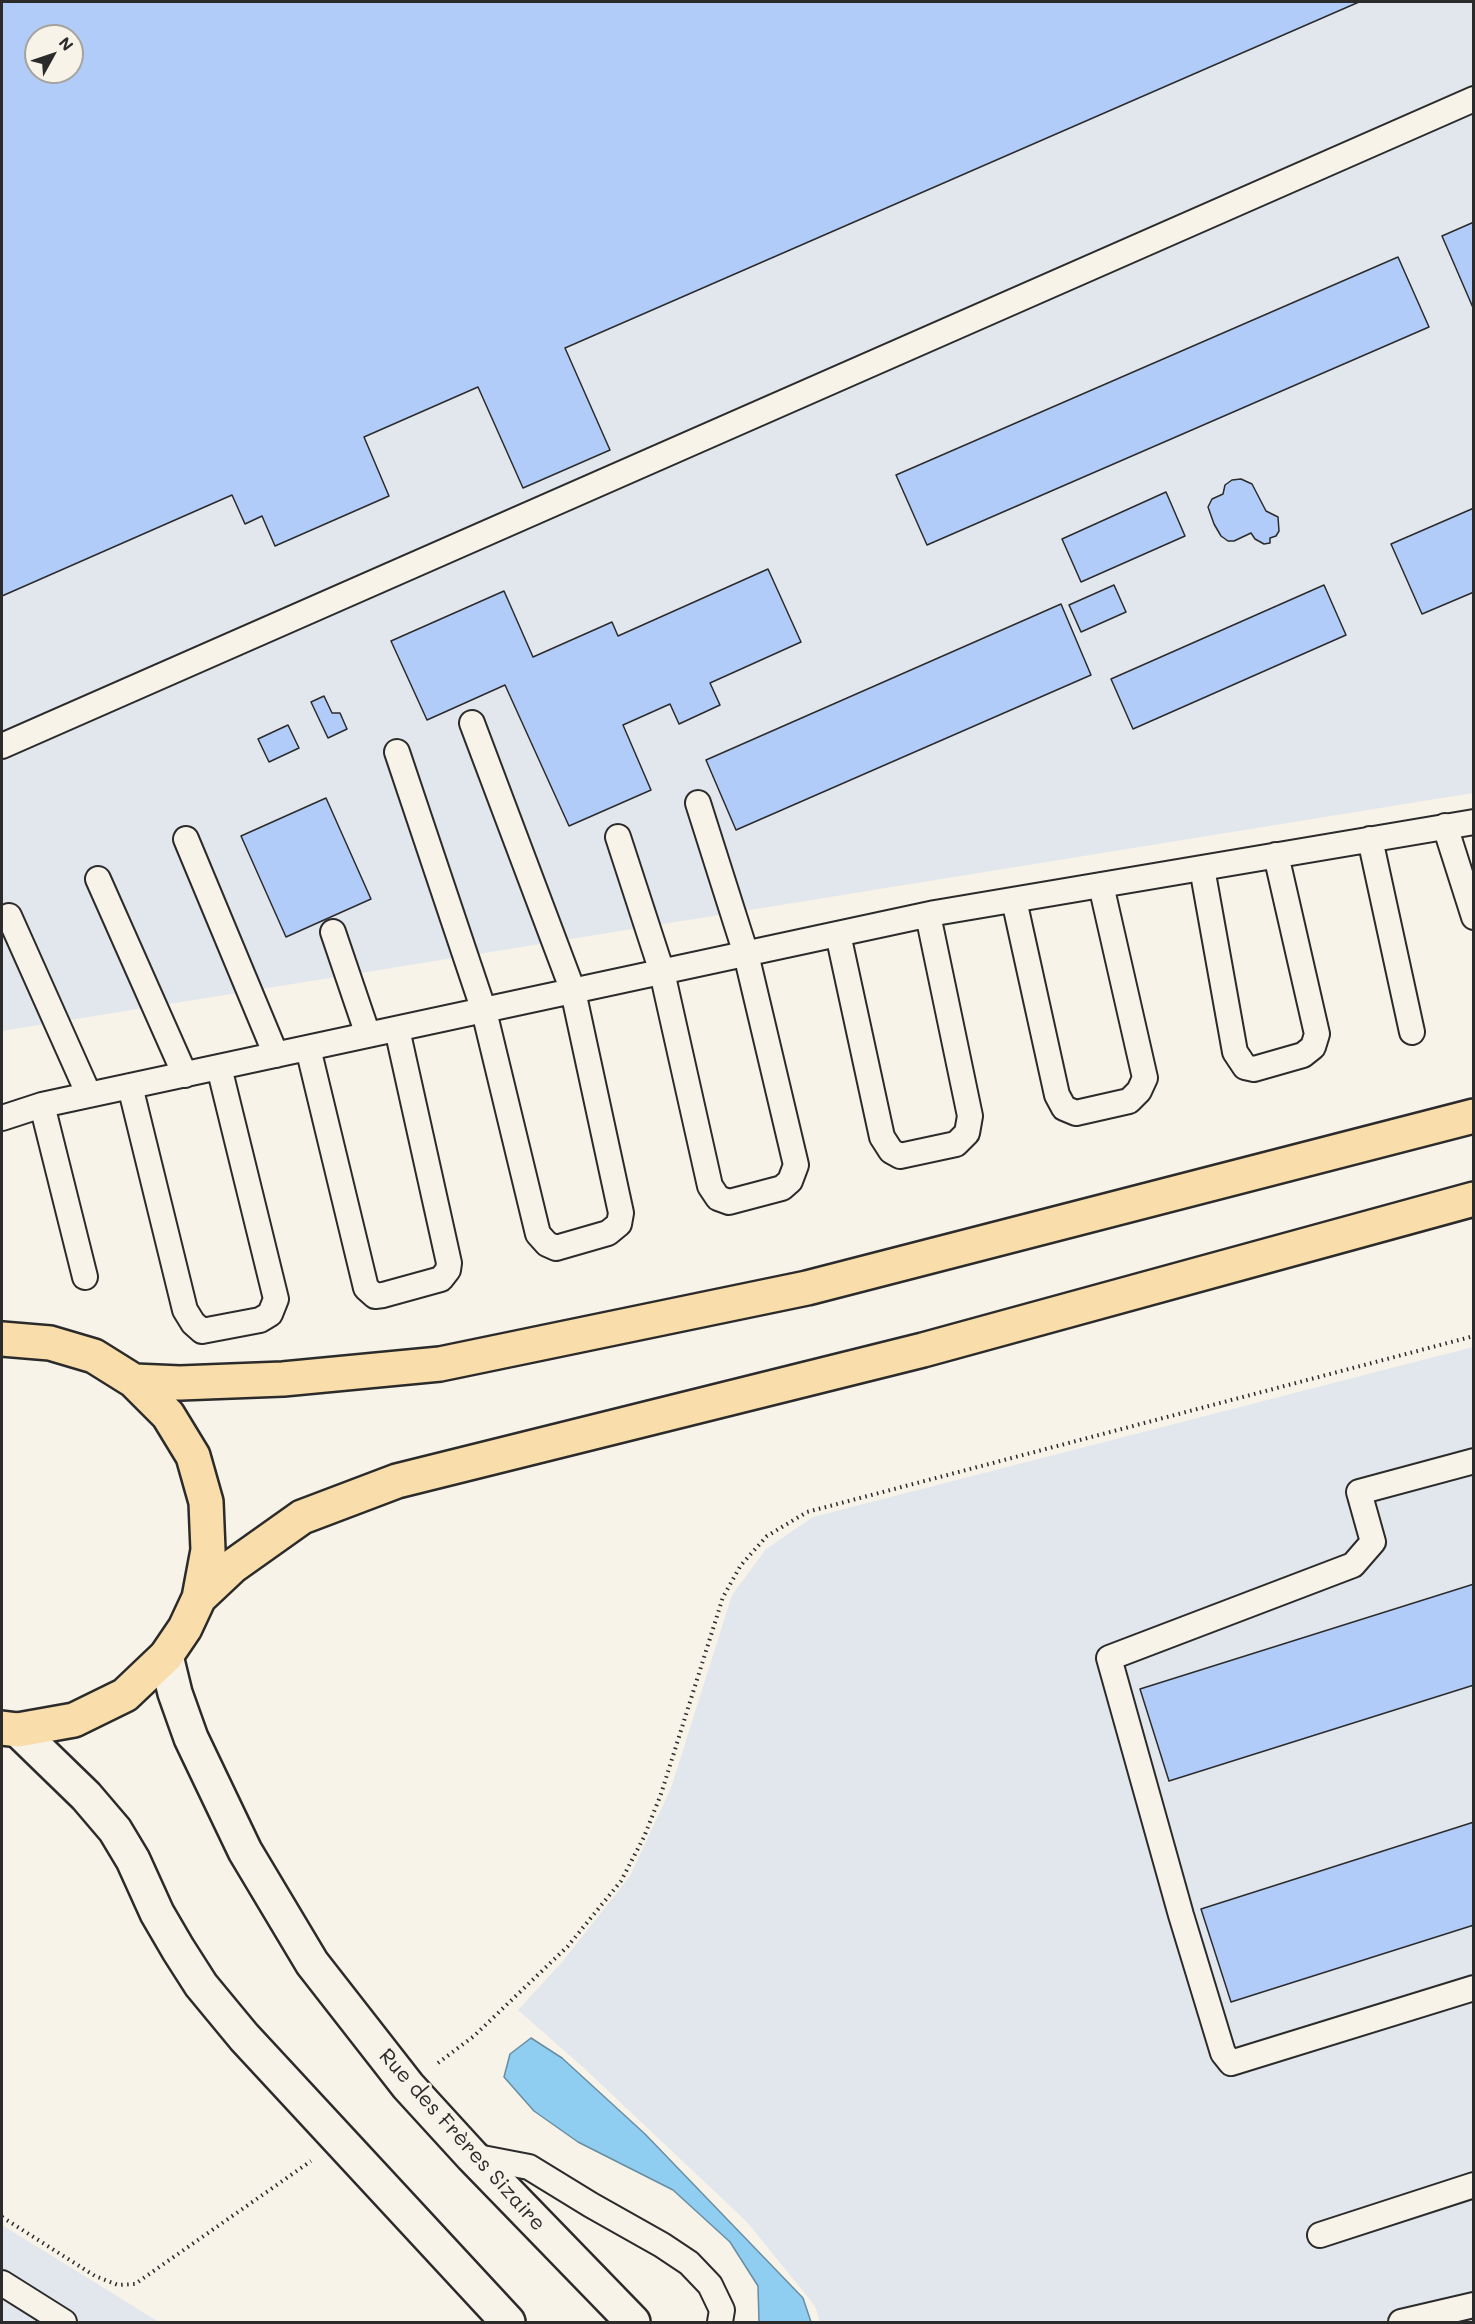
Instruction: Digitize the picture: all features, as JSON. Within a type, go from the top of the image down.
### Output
[{"type":"main road","points":[[134,1380],[180,1383],[284,1379],[440,1364],[807,1288],[1473,1116]]},
{"type":"main road","points":[[199,1598],[233,1566],[302,1517],[397,1481],[922,1350],[1473,1199]]},
{"type":"main road","points":[[2,1336],[50,1343],[94,1356],[134,1380],[168,1415],[193,1456],[206,1502],[208,1550],[199,1598],[185,1628],[166,1656],[125,1695],[74,1720],[10,1729]]},
{"type":"street","name":"Rue des Frères Sizaire","points":[[166,1656],[175,1693],[191,1738],[245,1851],[312,1963],[408,2086],[472,2156],[633,2322]]},
{"type":"street","points":[[10,1729],[86,1796],[114,1830],[133,1860],[157,1913],[201,1985],[244,2037],[508,2322]]},
{"type":"lane","points":[[2,746],[1473,99]]},
{"type":"lane","points":[[397,752],[484,1011],[538,1234],[547,1244],[556,1248],[608,1233],[619,1224],[621,1213],[573,991],[472,723]]},
{"type":"lane","points":[[618,837],[662,972],[710,1186],[718,1198],[729,1202],[782,1188],[790,1181],[796,1165],[746,954],[698,803]]},
{"type":"lane","points":[[2,1118],[42,1105],[927,915],[1473,822]]},
{"type":"lane","points":[[1445,826],[1473,917]]},
{"type":"lane","points":[[186,839],[276,1055]]},
{"type":"lane","points":[[1370,839],[1412,1032]]},
{"type":"lane","points":[[1202,868],[1235,1052],[1245,1067],[1254,1069],[1303,1055],[1313,1047],[1317,1034],[1276,855]]},
{"type":"lane","points":[[98,879],[185,1075]]},
{"type":"lane","points":[[1014,900],[1057,1095],[1064,1108],[1076,1113],[1129,1101],[1139,1091],[1145,1078],[1101,885]]},
{"type":"lane","points":[[9,915],[89,1095]]},
{"type":"lane","points":[[838,934],[882,1137],[891,1151],[900,1156],[956,1144],[967,1133],[970,1116],[927,915]]},
{"type":"lane","points":[[333,932],[368,1035]]},
{"type":"lane","points":[[308,1048],[366,1288],[375,1296],[383,1295],[441,1279],[448,1270],[449,1263],[397,1029]]},
{"type":"lane","points":[[130,1086],[185,1310],[193,1323],[202,1331],[260,1320],[270,1314],[276,1299],[219,1067]]},
{"type":"lane","points":[[42,1105],[85,1277]]},
{"type":"lane","points":[[1473,1461],[1359,1492],[1373,1542],[1353,1565],[1109,1658],[1184,1926],[1223,2053],[1231,2063],[1473,1988]]},
{"type":"lane","points":[[472,2156],[529,2167],[689,2263],[710,2285],[722,2310],[720,2322]]},
{"type":"lane","points":[[1320,2235],[1473,2185]]},
{"type":"lane","points":[[2,2283],[64,2322]]},
{"type":"lane","points":[[1401,2322],[1473,2305]]},
{"type":"path","points":[[408,2086],[474,2036],[560,1954],[621,1881],[644,1837],[661,1794],[723,1597],[741,1565],[767,1536],[807,1512],[1473,1336]]},
{"type":"path","points":[[2,2217],[95,2276],[118,2286],[135,2284],[340,2141]]},
{"type":"shaded area","points":[[2,2],[1473,2],[1473,793],[2,1031]]},
{"type":"shaded area","points":[[1473,1347],[1473,2322],[820,2322],[815,2306],[747,2222],[585,2069],[518,2010],[562,1962],[630,1876],[671,1788],[732,1595],[766,1549],[813,1517]]},
{"type":"shaded area","points":[[2,2225],[159,2322],[2,2322]]},
{"type":"water","points":[[531,2038],[562,2058],[645,2134],[803,2298],[811,2322],[759,2322],[758,2286],[730,2242],[673,2190],[578,2142],[534,2111],[504,2077],[510,2054]]},
{"type":"building","points":[[2,2],[1359,2],[565,348],[610,450],[523,488],[478,387],[364,437],[389,496],[275,546],[262,516],[245,524],[232,495],[2,596]]},
{"type":"building","points":[[1474,222],[1474,310],[1442,236]]},
{"type":"building","points":[[1398,257],[1429,327],[927,545],[896,475]]},
{"type":"building","points":[[1241,479],[1252,484],[1266,511],[1278,517],[1279,531],[1276,536],[1270,538],[1270,543],[1264,544],[1255,539],[1251,533],[1234,541],[1228,541],[1221,536],[1214,524],[1208,507],[1212,499],[1223,494],[1225,485],[1232,480]]},
{"type":"building","points":[[1166,492],[1185,536],[1081,582],[1062,539]]},
{"type":"building","points":[[1474,508],[1474,592],[1422,614],[1391,544]]},
{"type":"building","points":[[768,569],[801,642],[710,683],[720,705],[679,724],[670,704],[623,725],[651,790],[569,826],[505,685],[427,720],[391,641],[504,591],[533,657],[612,622],[618,636]]},
{"type":"building","points":[[1114,585],[1126,612],[1081,632],[1069,605]]},
{"type":"building","points":[[1324,585],[1346,635],[1133,729],[1111,679]]},
{"type":"building","points":[[1061,604],[1091,675],[736,830],[706,760]]},
{"type":"building","points":[[324,696],[332,713],[340,713],[347,729],[328,738],[311,702]]},
{"type":"building","points":[[288,725],[299,748],[269,762],[258,739]]},
{"type":"building","points":[[326,798],[371,899],[286,937],[241,836]]},
{"type":"building","points":[[1474,1584],[1474,1685],[1169,1781],[1140,1689]]},
{"type":"building","points":[[1474,1822],[1474,1925],[1231,2002],[1201,1909]]}]
